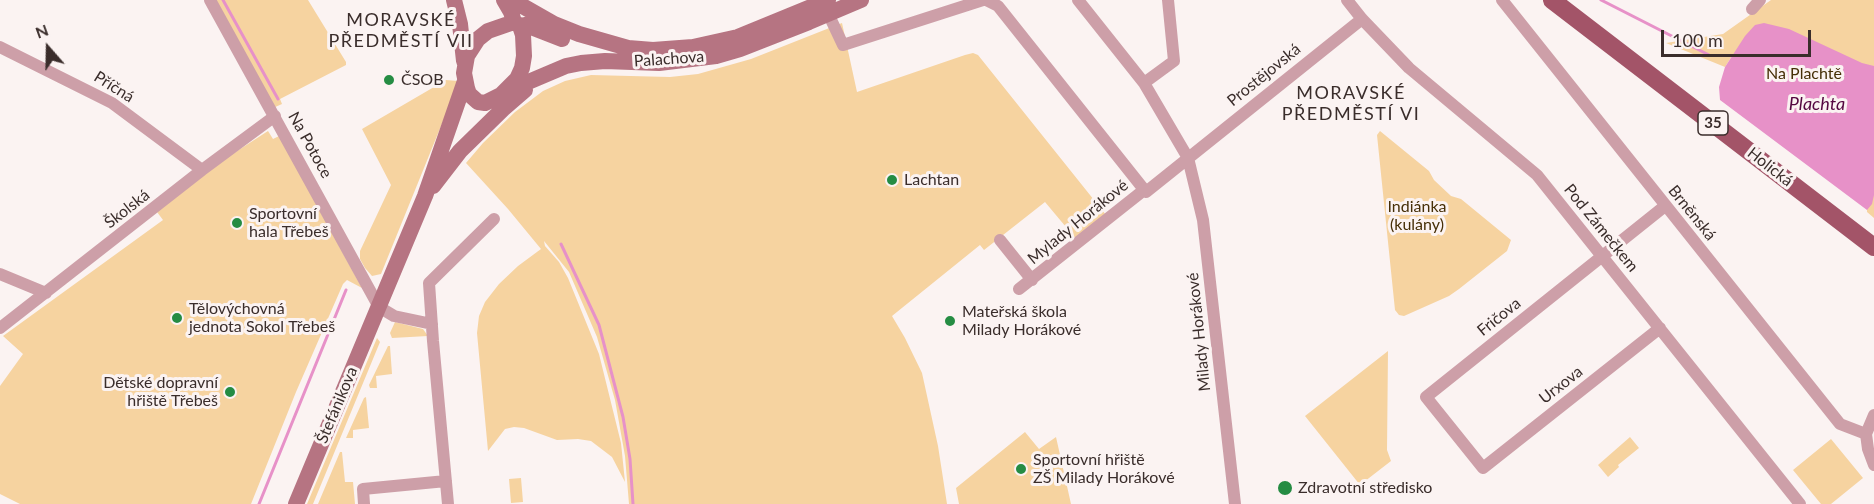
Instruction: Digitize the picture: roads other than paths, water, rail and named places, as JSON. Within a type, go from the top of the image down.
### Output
[{"type":"main road","name":"Holická","points":[[1552,0],[1874,247]]},
{"type":"main road","name":"Holická","points":[[1570,0],[1874,233]]},
{"type":"street","name":"Na Potoce","points":[[210,0],[378,307]]},
{"type":"street","points":[[454,0],[463,44],[469,94],[474,100],[485,103],[507,91],[517,79],[522,68],[523,34],[504,0]]},
{"type":"street","name":"Palachova","points":[[512,0],[554,24],[579,34],[628,48],[670,50],[714,44],[827,5],[861,0]]},
{"type":"street","name":"Milady Horákové","points":[[1078,0],[1144,83],[1188,158],[1203,220],[1235,504]]},
{"type":"street","points":[[1144,83],[1174,61],[1167,0]]},
{"type":"street","name":"Pod Zámečkem","points":[[1347,0],[1409,68],[1537,174],[1800,504]]},
{"type":"street","name":"Brněnská","points":[[1502,0],[1840,424],[1866,434]]},
{"type":"street","points":[[827,5],[843,45],[989,2],[1146,192],[1188,158]]},
{"type":"street","name":"Palachova","points":[[507,91],[566,66],[581,63],[604,61],[659,63],[716,56],[740,48],[827,5]]},
{"type":"street","name":"Prostějovská","points":[[1188,158],[1362,19]]},
{"type":"street","points":[[465,73],[470,48],[478,39],[488,31],[517,24],[526,25],[584,46],[628,48]]},
{"type":"street","name":"Příčná","points":[[0,47],[112,103],[202,170]]},
{"type":"street","name":"Štefánikova","points":[[296,504],[425,196],[465,73]]},
{"type":"street","points":[[425,196],[460,151],[503,109],[545,75]]},
{"type":"street","name":"Štefánikova","points":[[425,196],[455,147],[490,101]]},
{"type":"street","name":"Školská","points":[[0,328],[202,170],[275,116]]},
{"type":"street","name":"Mylady Horákové","points":[[1019,289],[1144,190]]},
{"type":"street","name":"Fričova","points":[[1483,468],[1426,397],[1665,206]]},
{"type":"street","points":[[448,504],[429,283],[494,219]]},
{"type":"street","name":"Mylady Horákové","points":[[1000,240],[1032,280]]},
{"type":"street","points":[[0,274],[46,292]]},
{"type":"street","points":[[378,307],[394,316],[432,324]]},
{"type":"street","name":"Urxova","points":[[1483,468],[1660,328]]},
{"type":"street","points":[[1874,416],[1866,434],[1868,449],[1874,465]]},
{"type":"street","points":[[364,504],[363,489],[446,481]]},
{"type":"water","name":"Plachta","points":[[1764,23],[1789,29],[1862,63],[1874,66],[1874,195],[1872,204],[1867,210],[1720,100],[1719,87],[1725,67],[1745,36],[1755,25]]},
{"type":"waterway","points":[[223,0],[278,99]]},
{"type":"waterway","points":[[1601,0],[1709,55]]},
{"type":"waterway","points":[[561,244],[599,325],[623,417],[630,459],[633,504]]},
{"type":"waterway","points":[[259,504],[346,290]]},
{"type":"place","name":"ČSOB","points":[[389,80]]},
{"type":"place","name":"Lachtan","points":[[892,180]]},
{"type":"place","name":"Sportovní hala Třebeš","points":[[237,223]]},
{"type":"place","name":"Tělovýchovná jednota Sokol Třebeš","points":[[177,318]]},
{"type":"place","name":"Mateřská škola Milady Horákové","points":[[950,321]]},
{"type":"place","name":"Dětské dopravní hřiště Třebeš","points":[[230,392]]},
{"type":"place","name":"Sportovní hřiště ZŠ Milady Horákové","points":[[1021,469]]},
{"type":"place","name":"Zdravotní středisko","points":[[1285,488]]},
{"type":"district","name":"MORAVSKÉ PŘEDMĚSTÍ VII","points":[[401,30]]},
{"type":"district","name":"MORAVSKÉ PŘEDMĚSTÍ VI","points":[[1351,103]]},
{"type":"park label","name":"Na Plachtě","points":[[1804,74]]},
{"type":"park label","name":"Indiánka (kulány)","points":[[1417,216]]}]
